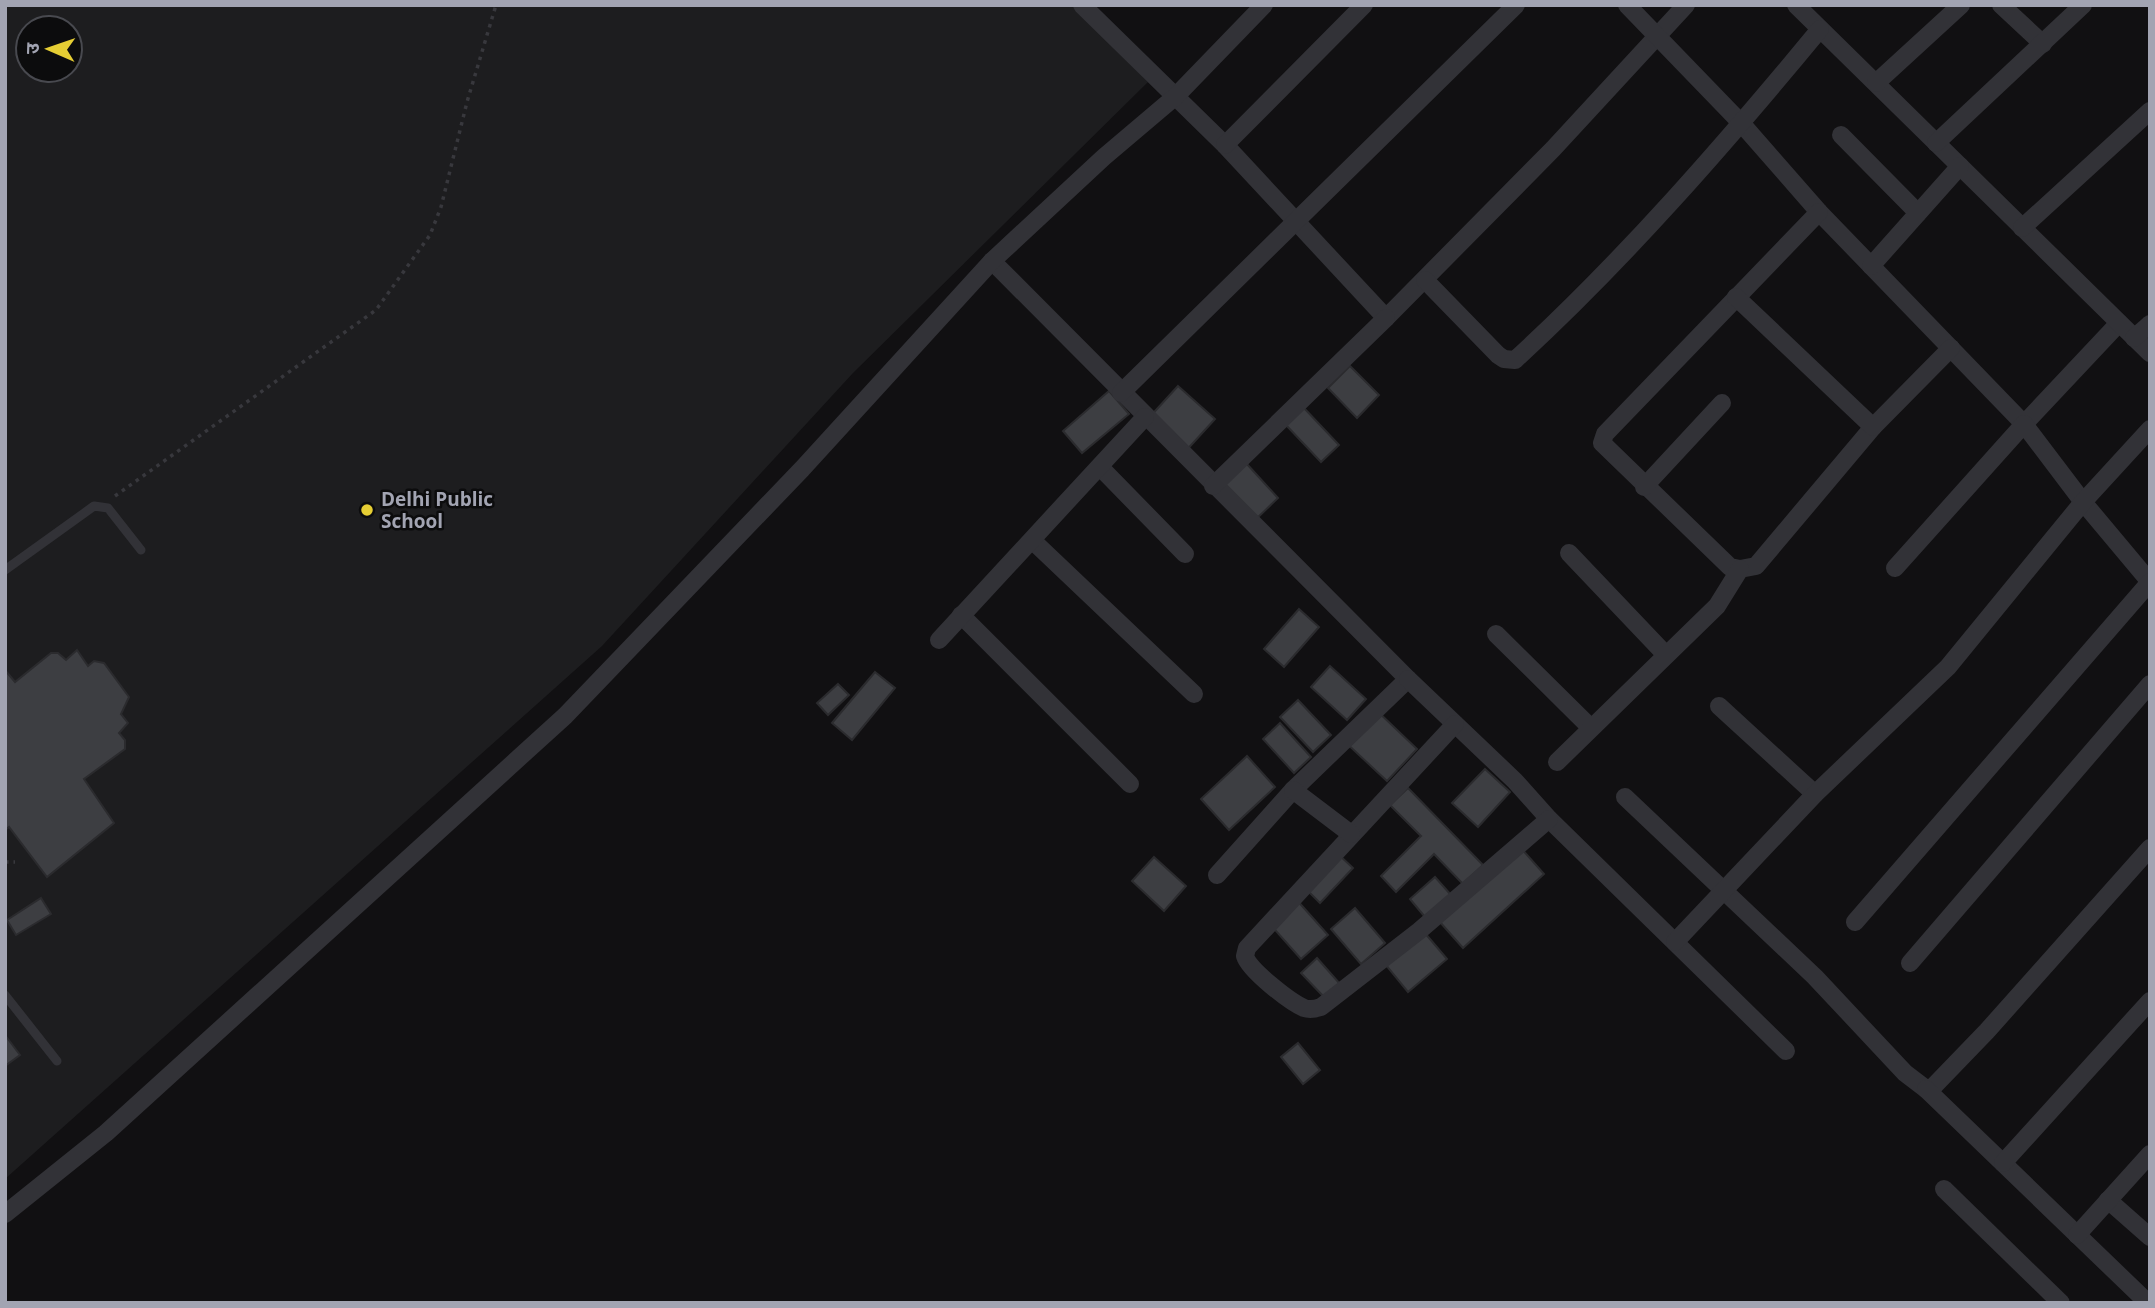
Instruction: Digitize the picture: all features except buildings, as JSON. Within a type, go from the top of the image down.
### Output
[{"type":"street","points":[[5,1214],[106,1133],[463,813],[565,716],[802,469],[992,261],[1104,157],[1176,96],[1264,5]]},
{"type":"street","points":[[1225,145],[1364,5]]},
{"type":"street","points":[[1121,393],[1516,5]]},
{"type":"street","points":[[1627,5],[1742,124],[1819,212],[2024,424],[2083,502],[2150,582],[1855,922]]},
{"type":"street","points":[[1213,486],[1425,280],[1686,5]]},
{"type":"street","points":[[1876,83],[1961,5]]},
{"type":"street","points":[[2001,5],[2043,44]]},
{"type":"street","points":[[1936,143],[2083,5]]},
{"type":"street","points":[[1803,8],[1820,29],[2150,354]]},
{"type":"street","points":[[1093,9],[1297,219],[1385,318]]},
{"type":"street","points":[[1425,280],[1498,355],[1504,359],[1515,360],[1554,324],[1742,124],[1820,29]]},
{"type":"street","points":[[2022,228],[2150,111]]},
{"type":"street","points":[[1841,135],[1918,212]]},
{"type":"street","points":[[1871,266],[1960,166]]},
{"type":"street","points":[[1819,212],[1602,438],[1608,452],[1730,567],[1740,569],[1756,566],[1873,427],[1951,348]]},
{"type":"street","points":[[992,261],[1213,486],[1786,1051]]},
{"type":"street","points":[[1736,297],[1873,427]]},
{"type":"street","points":[[1895,568],[2119,323]]},
{"type":"street","points":[[2134,338],[2150,324]]},
{"type":"street","points":[[1644,487],[1722,403]]},
{"type":"street","points":[[939,640],[1145,417]]},
{"type":"street","points":[[1675,942],[1815,794],[1948,667],[2083,502],[2150,429]]},
{"type":"street","points":[[1100,467],[1185,554]]},
{"type":"street","points":[[1033,541],[1194,694]]},
{"type":"street","points":[[1569,553],[1666,655]]},
{"type":"street","points":[[1557,762],[1717,606],[1740,569]]},
{"type":"street","points":[[961,615],[1130,783]]},
{"type":"street","points":[[1496,634],[1591,728]]},
{"type":"street","points":[[1217,875],[1293,790],[1408,679]]},
{"type":"street","points":[[1910,963],[2150,684]]},
{"type":"street","points":[[1719,706],[1815,794]]},
{"type":"street","points":[[1455,724],[1247,948],[1245,956],[1252,969],[1306,1009],[1321,1007],[1419,932],[1549,820]]},
{"type":"street","points":[[1293,790],[1350,834]]},
{"type":"street","points":[[1625,797],[1820,982],[1905,1073],[1926,1089],[2148,1303]]},
{"type":"street","points":[[1926,1089],[1932,1088],[1987,1031],[2150,848]]},
{"type":"street","points":[[2003,1163],[2150,1001]]},
{"type":"street","points":[[2077,1235],[2150,1153]]},
{"type":"street","points":[[1944,1189],[2061,1303]]},
{"type":"street","points":[[2108,1200],[2150,1237]]},
{"type":"lane","points":[[5,570],[94,506],[102,505],[115,515],[141,550]]},
{"type":"lane","points":[[5,995],[57,1061]]},
{"type":"path","points":[[102,505],[376,310],[403,276],[430,235],[441,207],[467,102],[496,5]]},
{"type":"path","points":[[5,862],[15,862]]},
{"type":"shaded area","name":"Delhi Public School","points":[[5,5],[1075,5],[1148,82],[853,373],[602,646],[5,1179]]},
{"type":"place","name":"Delhi Public School","points":[[367,510]]}]
